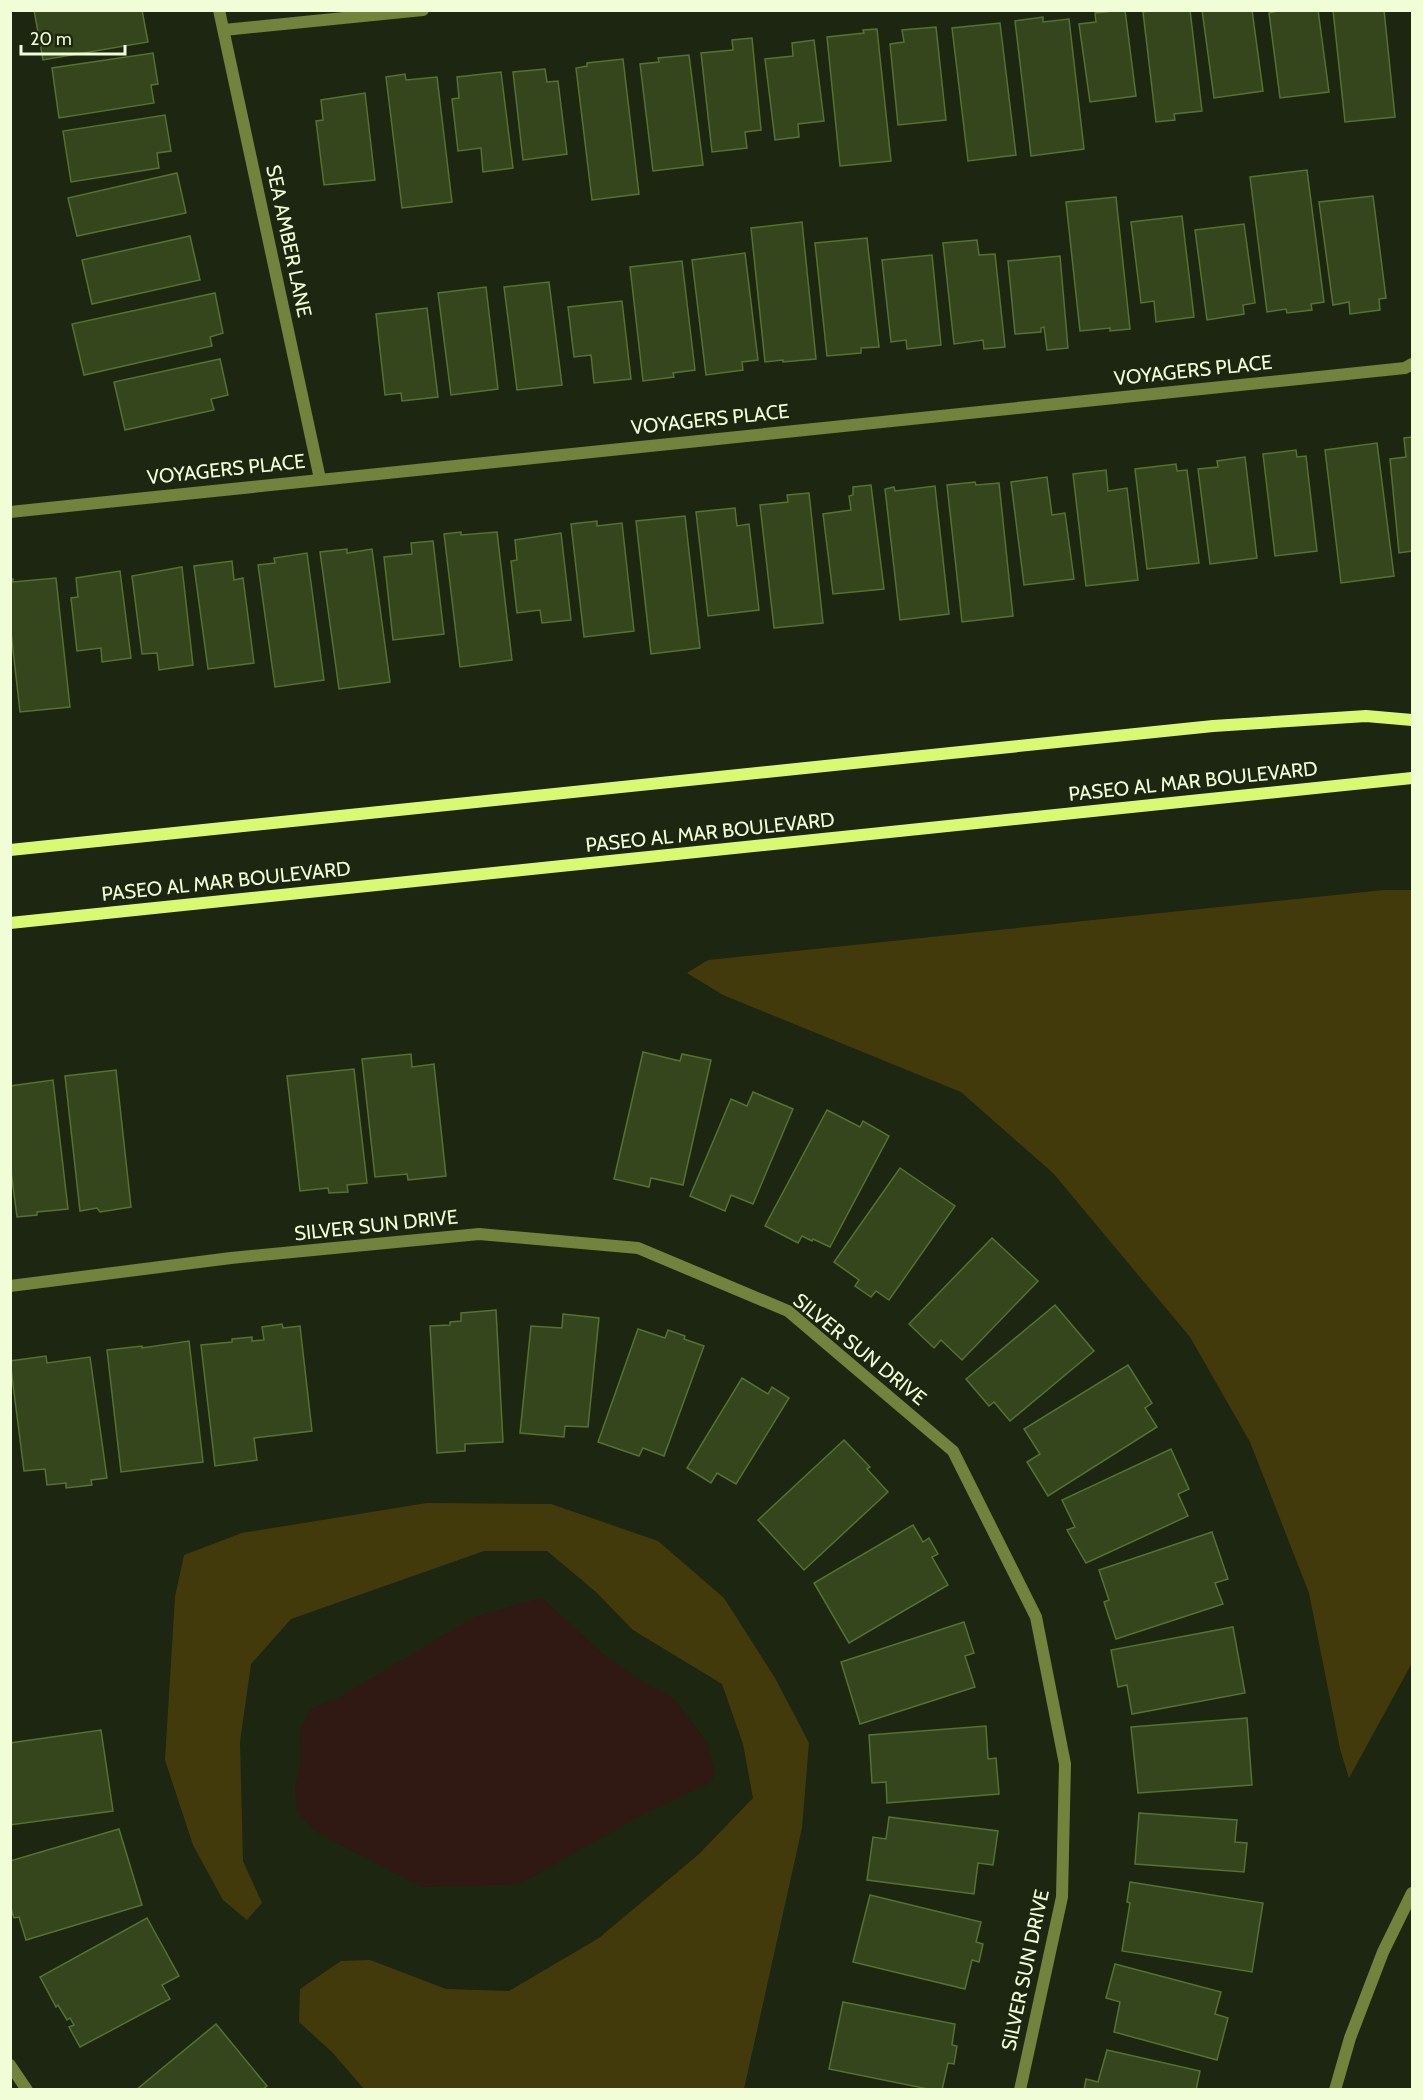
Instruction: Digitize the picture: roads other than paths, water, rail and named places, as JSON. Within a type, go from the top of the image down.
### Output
[{"type":"main road","points":[[10,850],[1213,726],[1366,716],[1413,720]]},
{"type":"main road","name":"PASEO AL MAR BOULEVARD","points":[[10,923],[1413,778]]},
{"type":"street","name":"SEA AMBER LANE","points":[[219,10],[320,479]]},
{"type":"street","points":[[224,30],[423,10]]},
{"type":"street","name":"VOYAGERS PLACE","points":[[10,512],[1405,368],[1413,364]]},
{"type":"street","name":"SILVER SUN DRIVE","points":[[10,1286],[231,1258],[479,1234],[638,1248],[788,1311],[953,1451],[1036,1617],[1065,1764],[1062,1897],[1020,2090]]},
{"type":"street","points":[[1335,2090],[1350,2038],[1383,1952],[1413,1893]]},
{"type":"street","points":[[10,2065],[27,2090]]}]
